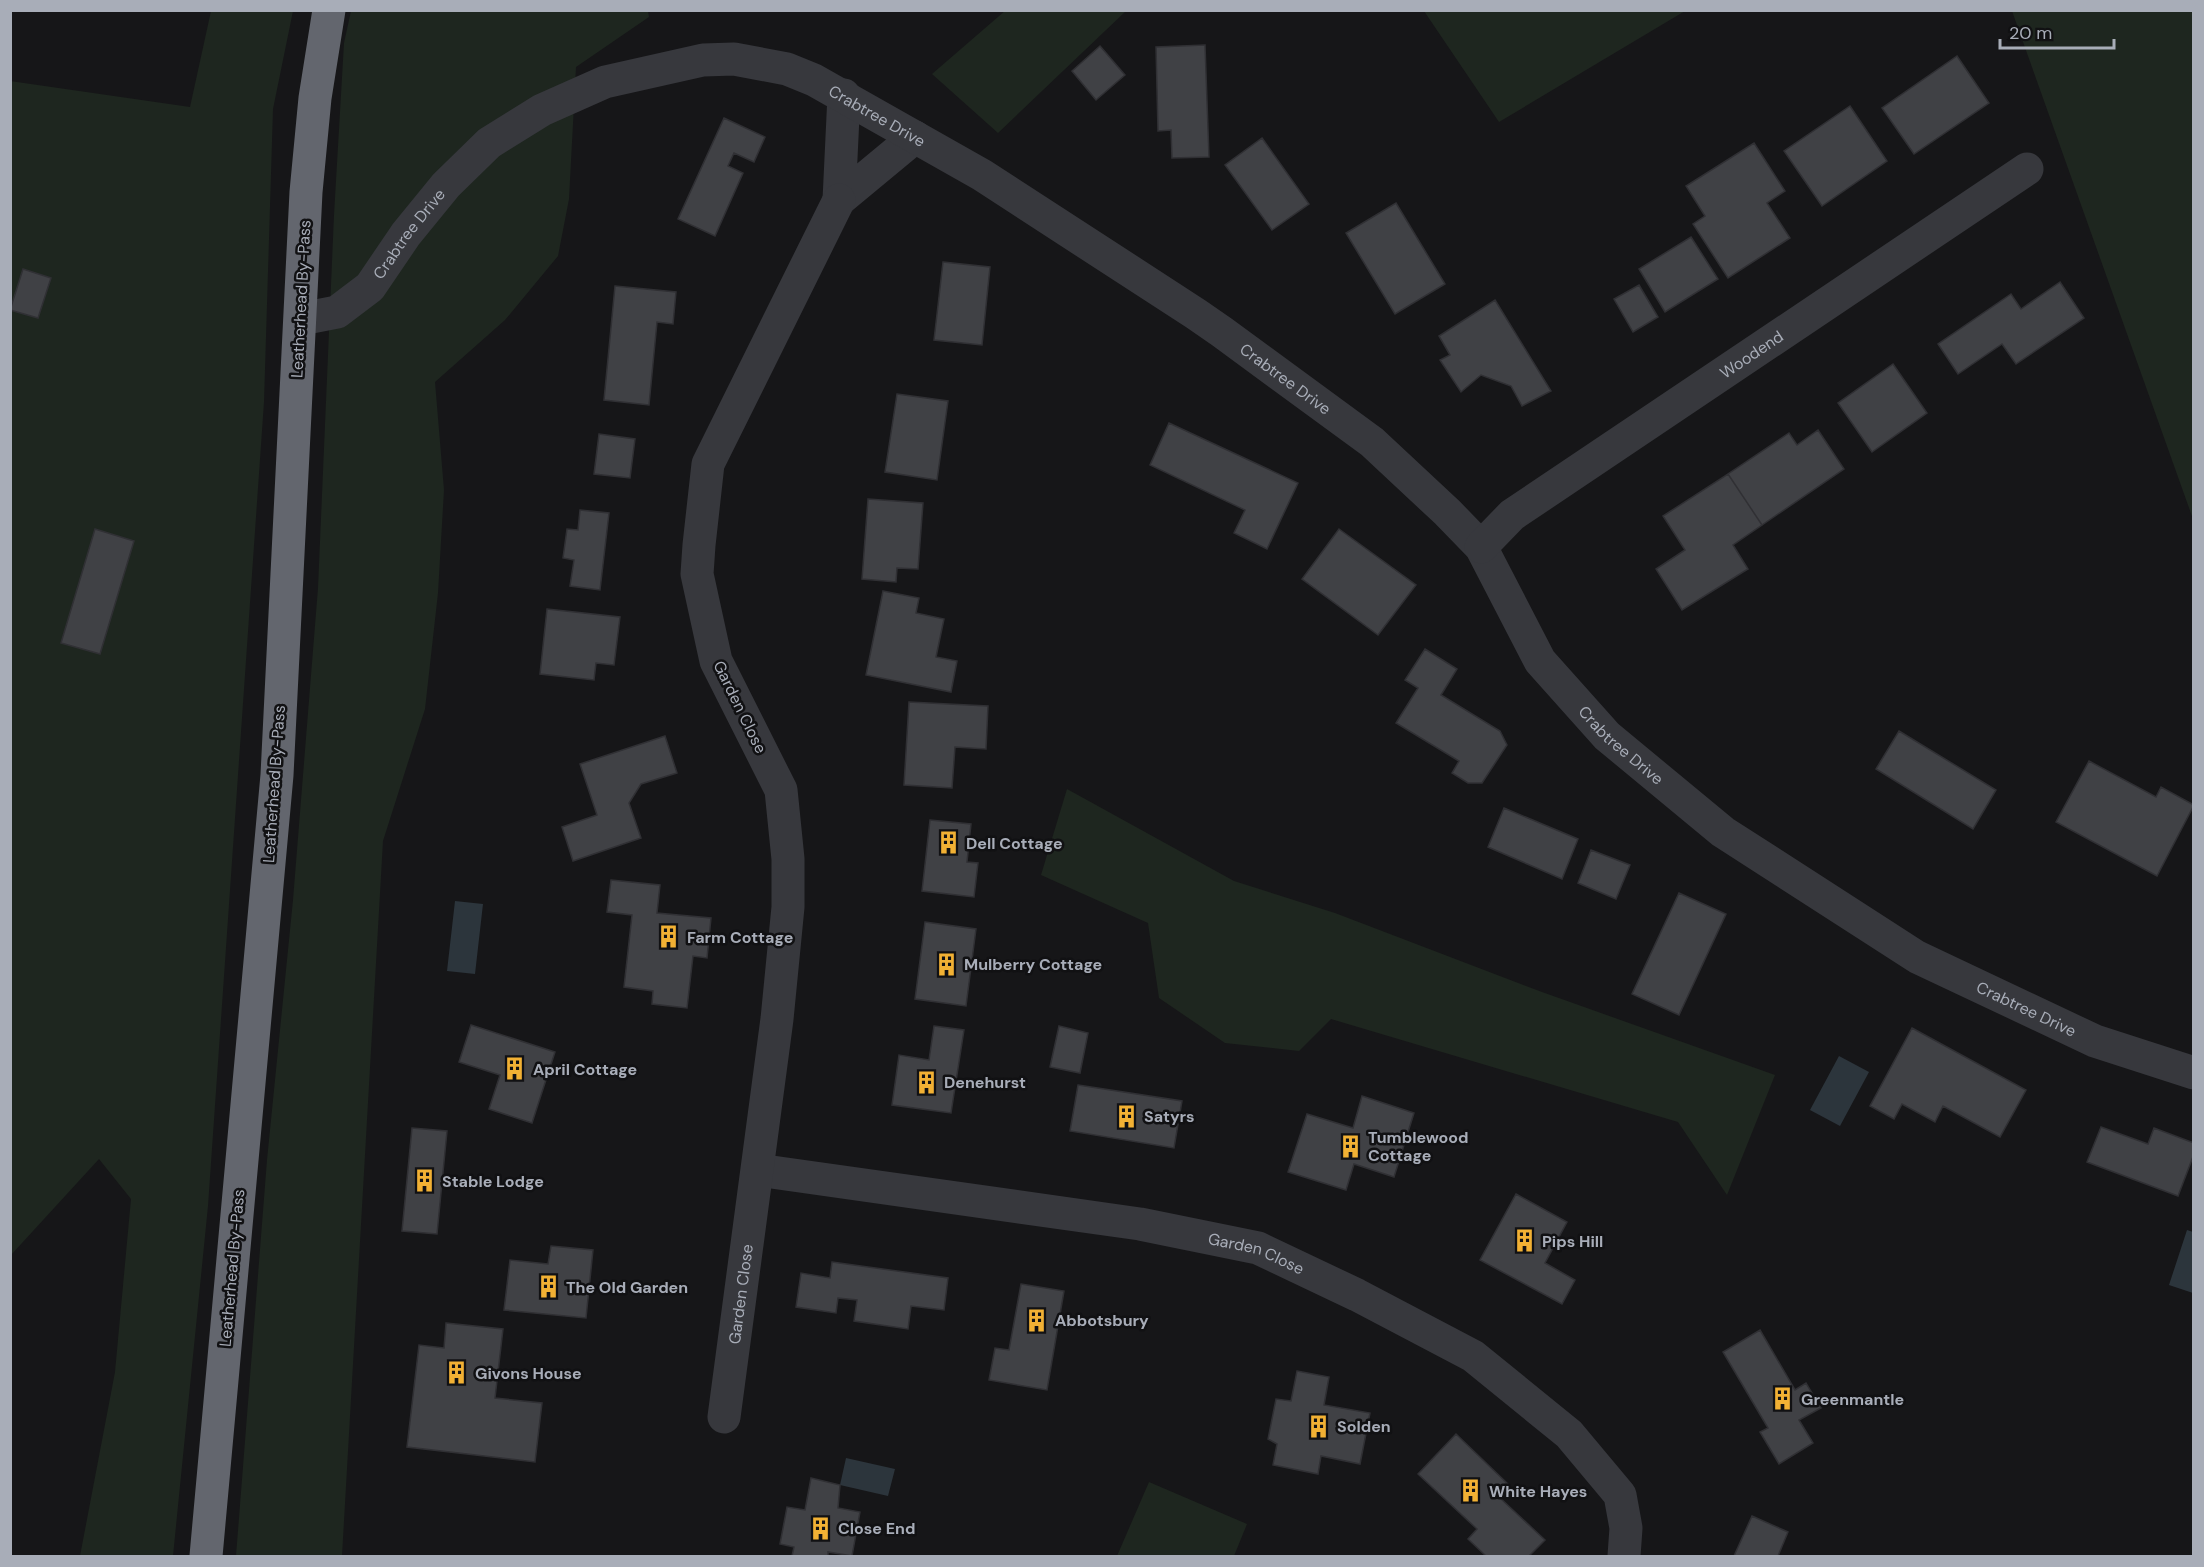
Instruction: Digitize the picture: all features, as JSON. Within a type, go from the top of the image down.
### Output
[{"type":"highway","name":"Leatherhead By-Pass","points":[[206,1557],[277,776],[306,192],[315,98],[329,10]]},
{"type":"street","name":"Crabtree Drive","points":[[301,318],[337,312],[370,287],[406,234],[440,193],[489,143],[542,110],[605,82],[703,60],[734,59],[788,69],[844,95],[982,175],[1222,332],[1372,442],[1481,547],[1540,661],[1607,736],[1723,832],[1917,957],[2095,1041],[2193,1073]]},
{"type":"street","name":"Garden Close","points":[[724,1417],[777,1019],[788,907],[788,858],[781,790],[716,661],[697,574],[708,464],[838,200],[844,95]]},
{"type":"street","name":"Garden Close","points":[[838,200],[915,137]]},
{"type":"street","name":"Woodend","points":[[1481,547],[1512,515],[2027,169]]},
{"type":"street","name":"Garden Close","points":[[758,1170],[1140,1224],[1258,1248],[1357,1295],[1473,1356],[1569,1434],[1620,1496],[1626,1528],[1624,1557]]},
{"type":"shaded area","points":[[1006,10],[1126,11],[998,133],[932,74]]},
{"type":"shaded area","points":[[211,11],[293,11],[273,109],[264,402],[208,1206],[173,1556],[80,1556],[115,1372],[131,1199],[99,1159],[11,1255],[10,81],[190,107]]},
{"type":"shaded area","points":[[351,11],[648,11],[649,17],[576,67],[569,199],[558,256],[505,320],[435,382],[444,490],[438,593],[425,709],[383,841],[342,1556],[236,1556],[267,1160],[293,900],[318,588],[334,215],[344,43]]},
{"type":"shaded area","points":[[1424,11],[1685,11],[1499,122]]},
{"type":"shaded area","points":[[2012,11],[2193,11],[2193,519]]},
{"type":"shaded area","points":[[1067,789],[1234,881],[1335,913],[1542,992],[1775,1075],[1727,1195],[1678,1122],[1331,1019],[1299,1051],[1225,1043],[1159,998],[1148,923],[1041,875]]},
{"type":"shaded area","points":[[455,901],[483,904],[475,974],[447,971]]},
{"type":"shaded area","points":[[1839,1056],[1869,1072],[1840,1126],[1810,1110]]},
{"type":"shaded area","points":[[2187,1230],[2193,1232],[2193,1293],[2169,1285]]},
{"type":"shaded area","points":[[846,1458],[895,1469],[888,1496],[840,1485]]},
{"type":"shaded area","points":[[1149,1482],[1247,1524],[1234,1556],[1117,1556]]},
{"type":"building","points":[[1205,45],[1209,157],[1172,158],[1171,130],[1158,131],[1156,47]]},
{"type":"building","points":[[1100,46],[1125,75],[1096,100],[1072,71]]},
{"type":"building","points":[[1957,56],[1989,103],[1914,154],[1882,108]]},
{"type":"building","points":[[1850,106],[1887,161],[1822,206],[1784,151]]},
{"type":"building","points":[[724,118],[765,137],[754,162],[734,153],[728,166],[743,173],[715,236],[678,219]]},
{"type":"building","points":[[1262,138],[1309,204],[1272,230],[1225,165]]},
{"type":"building","points":[[1754,143],[1785,191],[1767,203],[1790,238],[1728,278],[1693,224],[1705,216],[1686,186]]},
{"type":"building","points":[[1396,203],[1445,284],[1395,314],[1346,233]]},
{"type":"building","points":[[1691,237],[1718,279],[1665,312],[1639,269]]},
{"type":"building","points":[[943,262],[990,267],[982,345],[934,340]]},
{"type":"building","points":[[23,269],[51,278],[38,318],[10,310]]},
{"type":"building","points":[[2060,282],[2084,318],[2016,364],[2002,344],[1958,374],[1938,344],[2011,294],[2021,309]]},
{"type":"building","points":[[1639,285],[1658,317],[1633,332],[1614,299]]},
{"type":"building","points":[[615,286],[676,292],[673,324],[657,322],[649,405],[604,400]]},
{"type":"building","points":[[1495,300],[1551,391],[1522,406],[1511,386],[1481,375],[1461,392],[1440,360],[1450,355],[1439,336]]},
{"type":"building","points":[[1893,364],[1927,413],[1872,452],[1838,403]]},
{"type":"building","points":[[897,394],[948,401],[937,480],[885,472]]},
{"type":"building","points":[[1169,423],[1298,483],[1267,549],[1234,533],[1245,510],[1150,465]]},
{"type":"building","points":[[1818,430],[1844,469],[1762,525],[1728,474],[1789,433],[1797,445]]},
{"type":"building","points":[[599,434],[635,439],[630,478],[594,474]]},
{"type":"building","points":[[1728,474],[1762,525],[1733,545],[1748,569],[1682,610],[1656,569],[1685,550],[1663,516]]},
{"type":"building","points":[[868,499],[923,503],[918,569],[897,568],[896,582],[862,579]]},
{"type":"building","points":[[580,510],[609,513],[600,590],[570,586],[574,560],[563,558],[567,529],[578,530]]},
{"type":"building","points":[[95,529],[134,541],[100,654],[61,643]]},
{"type":"building","points":[[1339,529],[1416,585],[1378,635],[1302,579]]},
{"type":"building","points":[[883,591],[919,598],[916,613],[944,619],[936,657],[957,661],[951,692],[866,675]]},
{"type":"building","points":[[547,609],[620,617],[614,665],[596,663],[594,680],[540,674]]},
{"type":"building","points":[[1425,649],[1457,669],[1441,695],[1500,731],[1507,745],[1482,783],[1468,783],[1452,773],[1459,761],[1396,723],[1418,688],[1405,680]]},
{"type":"building","points":[[909,702],[988,706],[986,749],[955,747],[952,788],[904,785]]},
{"type":"building","points":[[1899,731],[1996,790],[1973,829],[1876,769]]},
{"type":"building","points":[[665,736],[677,773],[641,784],[629,803],[641,838],[573,861],[562,827],[597,815],[580,764]]},
{"type":"building","points":[[2089,761],[2156,797],[2161,787],[2194,805],[2157,876],[2056,822]]},
{"type":"building","points":[[1504,808],[1578,839],[1562,879],[1488,847]]},
{"type":"building","name":"Dell Cottage","points":[[930,820],[971,824],[967,862],[978,863],[974,897],[922,891]]},
{"type":"building","points":[[1591,850],[1630,865],[1616,899],[1578,883]]},
{"type":"building","name":"Farm Cottage","points":[[611,880],[660,885],[657,913],[711,918],[707,958],[693,956],[687,1008],[652,1004],[653,991],[624,987],[632,915],[607,912]]},
{"type":"building","points":[[1679,893],[1726,914],[1679,1015],[1632,994]]},
{"type":"building","name":"Mulberry Cottage","points":[[925,922],[976,929],[966,1006],[915,999]]},
{"type":"building","name":"April Cottage","points":[[471,1025],[555,1052],[532,1123],[489,1109],[500,1075],[459,1062]]},
{"type":"building","name":"Denehurst","points":[[934,1026],[964,1030],[951,1113],[892,1105],[899,1055],[929,1060]]},
{"type":"building","points":[[1059,1026],[1088,1033],[1080,1073],[1050,1067]]},
{"type":"building","points":[[1912,1028],[2026,1090],[2000,1137],[1943,1106],[1935,1122],[1902,1104],[1894,1119],[1870,1106]]},
{"type":"building","name":"Satyrs","points":[[1078,1085],[1182,1101],[1174,1148],[1070,1131]]},
{"type":"building","name":"Tumblewood Cottage","points":[[1362,1096],[1414,1113],[1394,1177],[1354,1164],[1346,1190],[1288,1172],[1307,1114],[1353,1128]]},
{"type":"building","points":[[2101,1127],[2148,1144],[2154,1128],[2194,1143],[2194,1154],[2178,1196],[2087,1162]]},
{"type":"building","name":"Stable Lodge","points":[[412,1128],[447,1131],[437,1234],[402,1231]]},
{"type":"building","name":"Pips Hill","points":[[1516,1194],[1567,1222],[1545,1263],[1575,1280],[1562,1304],[1480,1260]]},
{"type":"building","name":"The Old Garden","points":[[551,1246],[593,1250],[586,1318],[504,1310],[510,1260],[548,1264]]},
{"type":"building","points":[[832,1262],[948,1278],[944,1310],[911,1306],[908,1329],[854,1321],[857,1300],[838,1298],[836,1313],[796,1307],[801,1273],[830,1278]]},
{"type":"building","name":"Abbotsbury","points":[[1021,1284],[1064,1291],[1047,1390],[989,1380],[995,1348],[1009,1350]]},
{"type":"building","name":"Givons House","points":[[446,1323],[503,1329],[495,1398],[542,1403],[535,1462],[407,1447],[419,1345],[444,1348]]},
{"type":"building","name":"Greenmantle","points":[[1760,1330],[1795,1390],[1806,1383],[1821,1408],[1799,1420],[1813,1443],[1779,1464],[1760,1432],[1768,1428],[1723,1352]]},
{"type":"building","name":"Solden","points":[[1297,1371],[1329,1377],[1324,1405],[1370,1413],[1360,1464],[1321,1456],[1318,1474],[1273,1465],[1277,1444],[1268,1439],[1276,1399],[1291,1401]]},
{"type":"building","name":"White Hayes","points":[[1456,1434],[1510,1486],[1499,1497],[1545,1540],[1529,1556],[1486,1556],[1468,1539],[1477,1529],[1418,1474]]},
{"type":"building","name":"Close End","points":[[811,1478],[840,1485],[838,1508],[860,1512],[852,1556],[828,1552],[828,1556],[792,1556],[794,1547],[780,1544],[787,1507],[805,1510]]},
{"type":"building","points":[[1752,1516],[1788,1532],[1778,1556],[1734,1556]]},
{"type":"place","name":"Dell Cottage","points":[[948,843]]},
{"type":"place","name":"Farm Cottage","points":[[669,937]]},
{"type":"place","name":"Mulberry Cottage","points":[[946,964]]},
{"type":"place","name":"April Cottage","points":[[515,1069]]},
{"type":"place","name":"Denehurst","points":[[926,1082]]},
{"type":"place","name":"Satyrs","points":[[1126,1116]]},
{"type":"place","name":"Tumblewood Cottage","points":[[1350,1146]]},
{"type":"place","name":"Stable Lodge","points":[[424,1181]]},
{"type":"place","name":"Pips Hill","points":[[1524,1241]]},
{"type":"place","name":"The Old Garden","points":[[548,1287]]},
{"type":"place","name":"Abbotsbury","points":[[1037,1320]]},
{"type":"place","name":"Givons House","points":[[457,1373]]},
{"type":"place","name":"Greenmantle","points":[[1783,1399]]},
{"type":"place","name":"Solden","points":[[1319,1426]]},
{"type":"place","name":"White Hayes","points":[[1471,1491]]},
{"type":"place","name":"Close End","points":[[820,1528]]}]
